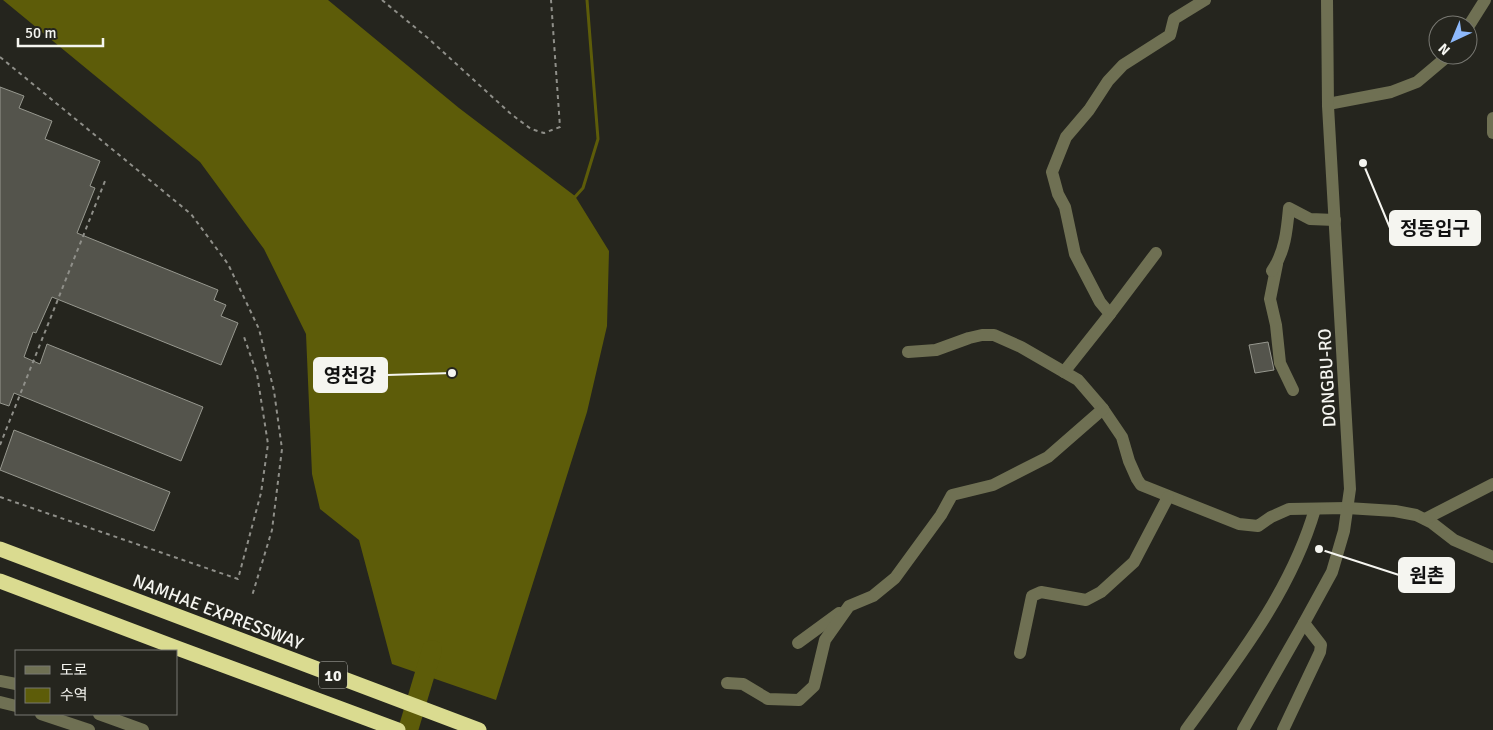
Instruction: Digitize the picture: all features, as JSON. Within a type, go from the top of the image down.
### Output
[{"type":"highway","name":"NAMHAE EXPRESSWAY","points":[[0,549],[479,730]]},
{"type":"highway","name":"10","points":[[0,581],[398,730]]},
{"type":"street","points":[[1110,314],[1100,302],[1075,254],[1065,208],[1058,194],[1052,172],[1066,137],[1089,110],[1108,81],[1123,65],[1170,35],[1174,19],[1205,0]]},
{"type":"street","name":"DONGBU-RO","points":[[1243,730],[1332,572],[1344,531],[1347,508],[1350,479],[1328,104],[1327,0]]},
{"type":"street","points":[[1476,15],[1485,0],[1493,7]]},
{"type":"street","points":[[1328,104],[1391,92],[1417,82],[1437,65]]},
{"type":"street","points":[[1493,118],[1493,133]]},
{"type":"street","points":[[1293,390],[1280,363],[1276,325],[1270,299],[1277,264],[1286,238],[1289,208],[1310,219],[1335,220]]},
{"type":"street","points":[[1064,372],[1156,253]]},
{"type":"street","points":[[1265,282],[1277,264]]},
{"type":"street","points":[[908,352],[936,350],[969,338],[994,335],[1021,347],[1078,380],[1103,409],[1122,437],[1129,461],[1141,485],[1239,524],[1258,526],[1271,517],[1289,510],[1347,508],[1395,510],[1416,514],[1454,540],[1493,557]]},
{"type":"street","points":[[798,643],[849,606],[873,596],[895,578],[941,515],[952,495],[993,485],[1048,457],[1103,409]]},
{"type":"street","points":[[1425,519],[1493,484]]},
{"type":"street","points":[[1020,653],[1032,596],[1041,592],[1086,600],[1101,592],[1134,562],[1168,497]]},
{"type":"street","points":[[1186,730],[1241,655],[1286,583],[1307,537],[1315,509]]},
{"type":"street","points":[[726,683],[743,684],[768,699],[800,700],[814,686],[825,640],[849,606]]},
{"type":"street","points":[[1283,730],[1320,652],[1321,645],[1304,623]]},
{"type":"street","points":[[0,682],[15,684]]},
{"type":"street","points":[[0,702],[15,706]]},
{"type":"street","points":[[44,715],[89,730]]},
{"type":"street","points":[[102,715],[143,730]]},
{"type":"path","points":[[382,0],[429,39],[511,114],[531,129],[544,133],[560,127],[551,0]]},
{"type":"path","points":[[0,56],[191,214],[228,264],[259,330],[274,391],[282,449],[272,530],[252,596]]},
{"type":"path","points":[[0,445],[105,181]]},
{"type":"path","points":[[0,497],[238,580],[261,493],[268,444],[257,374],[243,334]]},
{"type":"water","points":[[3,0],[328,0],[459,108],[575,196],[609,251],[607,326],[587,412],[496,700],[392,664],[359,540],[320,509],[312,474],[306,334],[264,249],[200,162]]},
{"type":"building","points":[[0,87],[24,96],[19,108],[52,121],[45,139],[100,161],[90,186],[95,188],[77,233],[218,290],[214,300],[226,305],[221,316],[238,323],[221,365],[52,297],[36,333],[33,332],[24,357],[40,364],[47,344],[203,407],[181,461],[14,393],[9,406],[0,403]]},
{"type":"building","points":[[1268,342],[1274,370],[1255,373],[1249,345]]},
{"type":"building","points":[[14,430],[170,492],[154,531],[0,470]]},
{"type":"waterway","points":[[574,198],[583,188],[598,139],[587,0]]},
{"type":"waterway","points":[[408,730],[432,650]]},
{"type":"place","name":"정동입구","points":[[1363,163]]},
{"type":"place","name":"영천강","points":[[452,373]]},
{"type":"place","name":"원촌","points":[[1319,549]]}]
